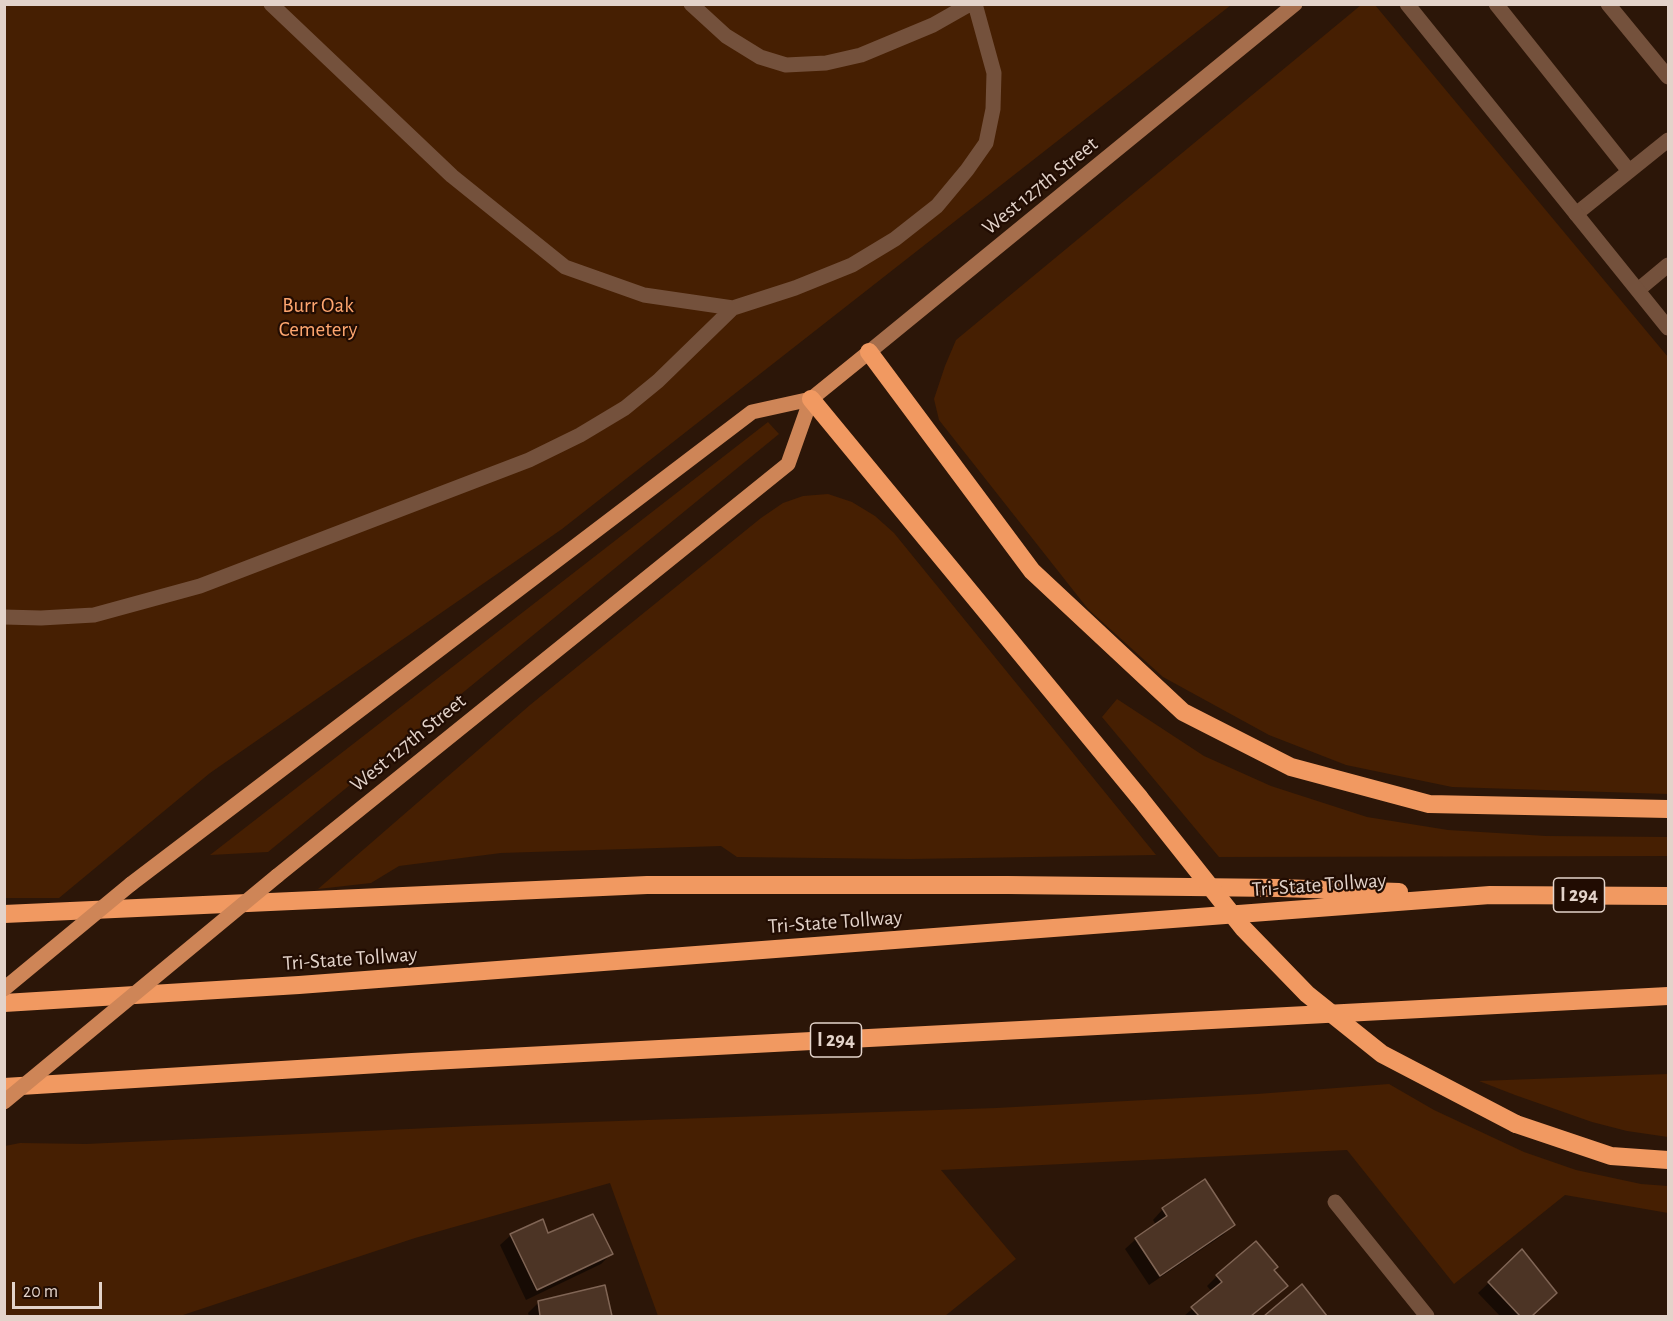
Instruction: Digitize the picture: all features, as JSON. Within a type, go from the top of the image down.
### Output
[{"type":"highway","points":[[869,352],[1032,571],[1183,712],[1291,768],[1429,804],[1668,809]]},
{"type":"highway","points":[[811,399],[1244,928],[1307,994],[1382,1054],[1516,1124],[1611,1156],[1668,1160]]},
{"type":"highway","points":[[4,914],[646,885],[1280,888],[1490,895]]},
{"type":"highway","name":"Tri-State Tollway","points":[[4,1004],[299,986],[1490,895],[1668,896]]},
{"type":"highway","name":"I 294","points":[[4,1087],[448,1060],[1668,996]]},
{"type":"main road","name":"West 127th Street","points":[[4,989],[130,884],[752,412],[811,399],[1295,4]]},
{"type":"main road","name":"West 127th Street","points":[[4,1102],[277,876],[788,464],[811,399]]},
{"type":"street","points":[[271,4],[452,176],[565,267],[644,295],[733,308],[795,288],[852,265],[895,239],[936,206],[967,171],[986,143],[993,109],[994,73],[975,4]]},
{"type":"street","points":[[691,4],[735,41],[760,57],[786,64],[826,63],[861,55],[933,25],[970,4]]},
{"type":"street","points":[[1407,4],[1668,328]]},
{"type":"street","points":[[1496,4],[1629,171]]},
{"type":"street","points":[[1608,4],[1668,77]]},
{"type":"street","points":[[1576,214],[1668,140]]},
{"type":"street","points":[[1638,290],[1668,265]]},
{"type":"street","points":[[4,616],[41,618],[94,615],[200,586],[530,460],[580,435],[625,408],[658,381],[733,308]]},
{"type":"street","points":[[1335,1202],[1427,1317]]},
{"type":"green space","name":"Burr Oak Cemetery","points":[[5,5],[1231,5],[562,529],[210,773],[59,898],[5,898]]},
{"type":"green space","points":[[1361,5],[1375,5],[1668,357],[1668,794],[1452,787],[1346,765],[1269,735],[1163,677],[1088,609],[939,420],[934,399],[956,340]]},
{"type":"green space","points":[[768,422],[779,434],[268,852],[210,855]]},
{"type":"green space","points":[[828,494],[852,502],[875,516],[894,533],[1156,855],[910,859],[737,857],[721,846],[501,853],[399,866],[371,883],[318,889],[530,705],[761,518],[783,503],[803,496]]},
{"type":"green space","points":[[1117,699],[1204,756],[1271,786],[1367,817],[1448,830],[1546,836],[1668,837],[1668,856],[1219,857],[1102,717]]},
{"type":"green space","points":[[1668,1074],[1668,1137],[1627,1131],[1592,1122],[1479,1081]]},
{"type":"green space","points":[[1389,1084],[1434,1110],[1524,1152],[1576,1170],[1641,1184],[1668,1186],[1668,1213],[1565,1195],[1454,1284],[1347,1150],[941,1170],[1016,1259],[945,1316],[658,1316],[610,1183],[415,1238],[180,1316],[5,1316],[5,1146],[20,1143],[86,1144],[473,1126],[996,1108],[1257,1094]]},
{"type":"building","points":[[1205,1179],[1235,1225],[1160,1276],[1135,1238],[1167,1216],[1162,1208]]},
{"type":"building","points":[[593,1214],[613,1254],[537,1290],[510,1234],[543,1219],[548,1233]]},
{"type":"building","points":[[1256,1241],[1278,1267],[1274,1270],[1288,1286],[1251,1316],[1199,1316],[1191,1307],[1222,1282],[1216,1275]]},
{"type":"building","points":[[1522,1249],[1557,1293],[1532,1316],[1520,1316],[1488,1282]]},
{"type":"building","points":[[1302,1284],[1327,1316],[1264,1316]]},
{"type":"building","points":[[605,1285],[612,1316],[540,1316],[538,1301]]}]
